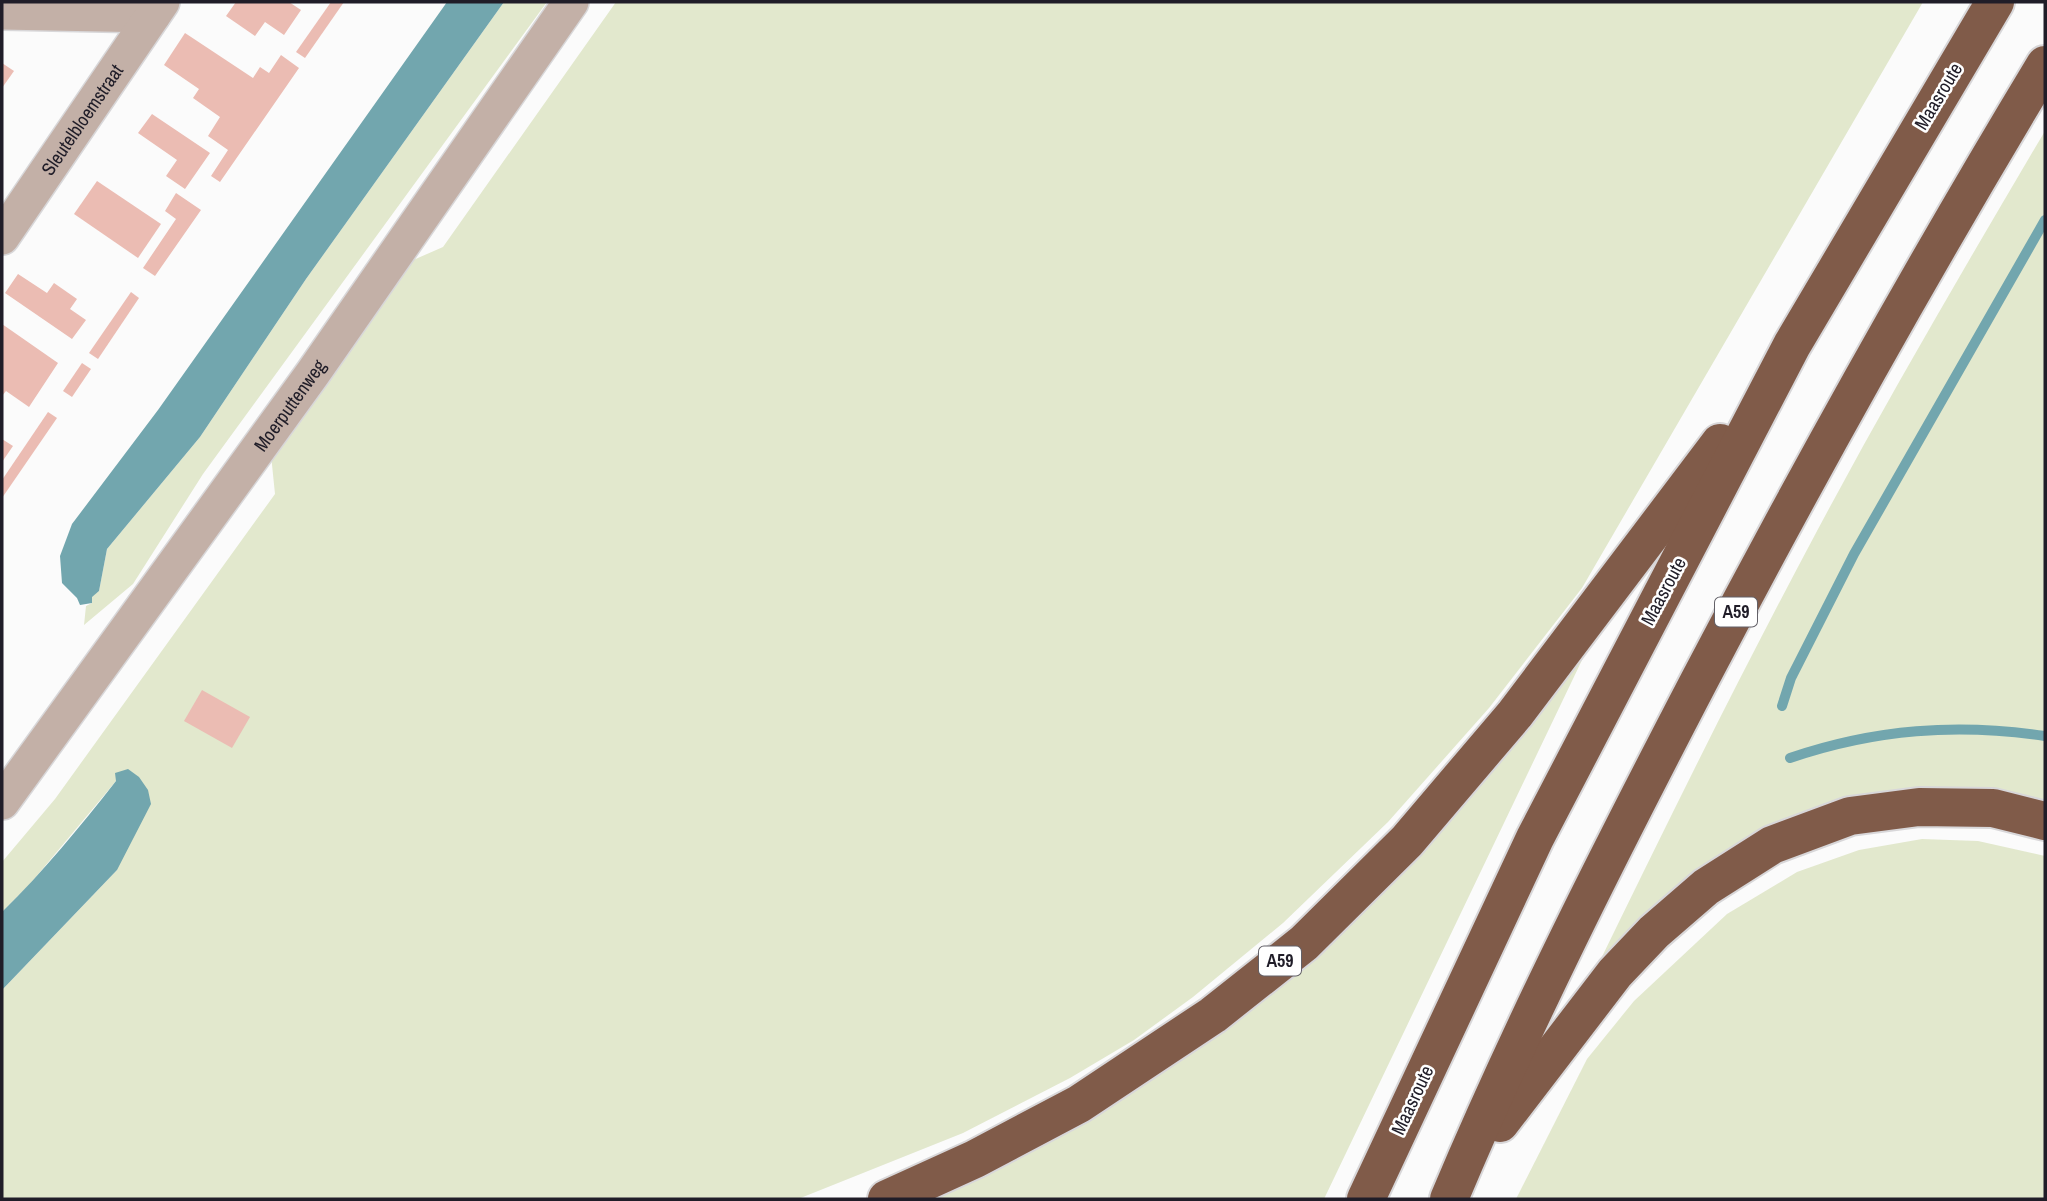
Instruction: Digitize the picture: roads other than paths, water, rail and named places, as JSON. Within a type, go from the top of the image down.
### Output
[{"type":"highway","name":"Maasroute","points":[[1366,1199],[1535,838],[1792,345],[1995,2]]},
{"type":"highway","name":"A59","points":[[1453,1188],[1608,855],[1734,615],[1860,379],[2045,65]]},
{"type":"highway","name":"A59","points":[[887,1199],[975,1159],[1079,1104],[1213,1015],[1304,943],[1407,841],[1515,714],[1792,345]]},
{"type":"highway","name":"A59","points":[[1453,1188],[1615,973],[1706,887],[1772,845],[1850,816],[1919,807],[1993,808],[2045,821]]},
{"type":"street","name":"Moerputtenweg","points":[[2,802],[313,373],[570,2]]},
{"type":"street","points":[[2,12],[157,8]]},
{"type":"street","name":"Sleutelbloemstraat","points":[[2,237],[157,8]]},
{"type":"water","points":[[447,2],[504,2],[306,279],[200,437],[107,549],[99,591],[92,597],[92,603],[80,605],[77,598],[62,583],[60,556],[72,524],[158,410]]},
{"type":"water","points":[[128,769],[139,777],[148,790],[151,804],[117,870],[2,990],[2,912],[47,865],[89,815],[116,781],[115,773]]},
{"type":"waterway","points":[[1782,706],[1791,678],[1854,554],[2045,220]]},
{"type":"waterway","points":[[1790,758],[1853,740],[1916,731],[1980,730],[2045,736]]}]
